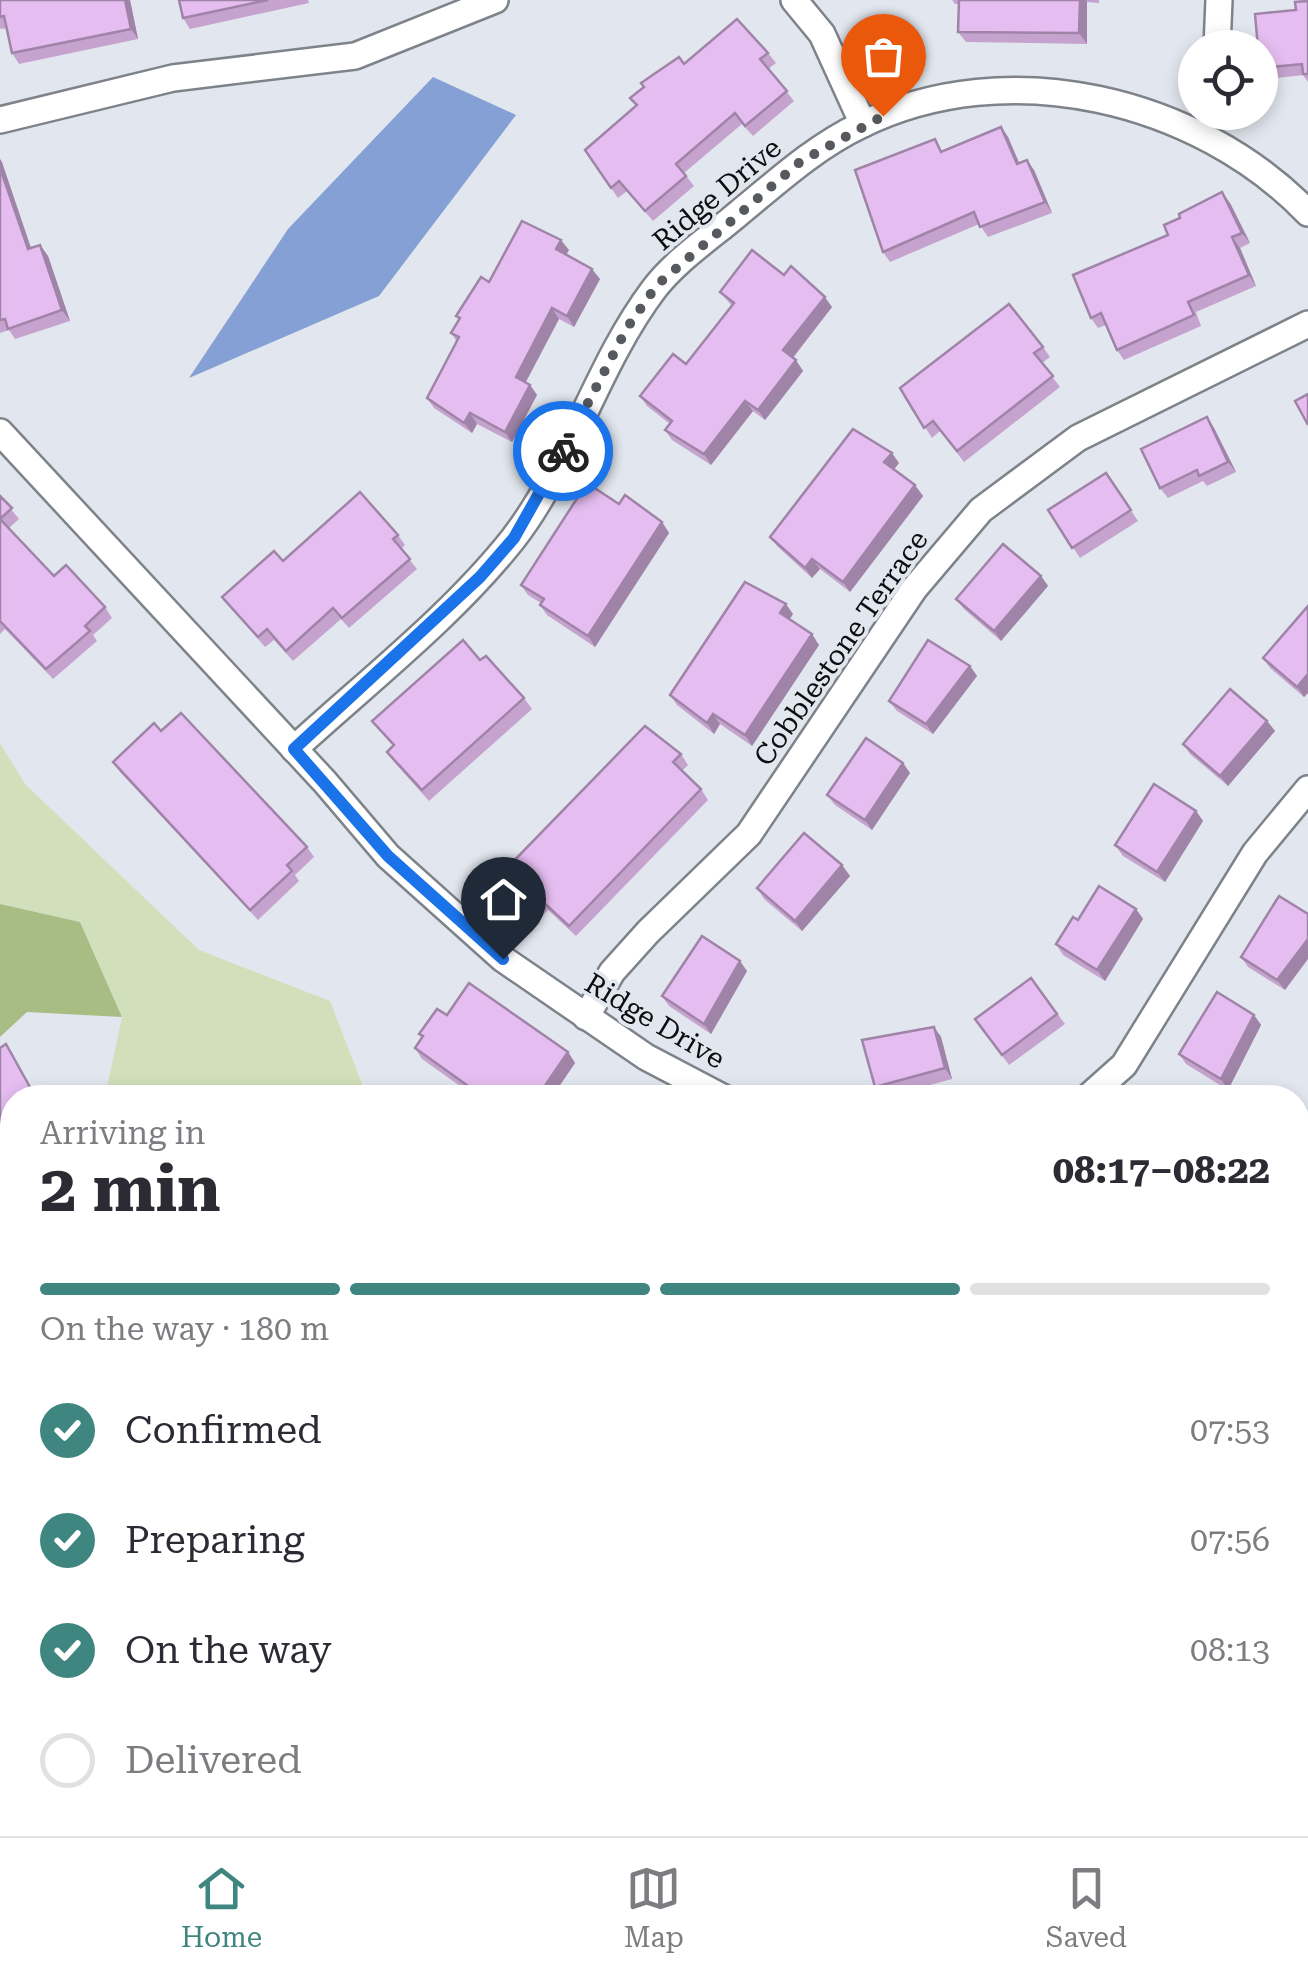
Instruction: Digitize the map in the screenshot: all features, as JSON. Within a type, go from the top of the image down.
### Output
[{"type":"street","points":[[0,120],[172,78],[355,56],[495,0]]},
{"type":"street","points":[[794,0],[822,34],[863,124]]},
{"type":"street","points":[[1218,30],[1219,0]]},
{"type":"street","name":"Ridge Drive","points":[[294,749],[480,577],[514,538],[627,328],[657,285],[800,162],[863,124],[903,109],[971,95],[1040,91],[1178,117]]},
{"type":"street","name":"Ridge Drive","points":[[1206,130],[1260,168],[1308,212]]},
{"type":"street","name":"Cobblestone Terrace","points":[[586,1018],[612,972],[749,834],[914,589],[981,510],[1078,438],[1308,324]]},
{"type":"street","name":"Ridge Drive","points":[[0,432],[388,856],[503,959],[646,1057],[699,1085]]},
{"type":"street","points":[[1101,1085],[1124,1064],[1255,853],[1308,789]]},
{"type":"green space","points":[[0,743],[25,784],[199,950],[330,1001],[362,1085],[108,1085],[122,1017],[80,922],[0,904]]},
{"type":"green space","points":[[0,904],[80,922],[122,1017],[27,1012],[0,1037]]},
{"type":"water","points":[[433,77],[516,115],[379,296],[189,378],[288,229]]},
{"type":"building","points":[[0,0],[125,0],[131,29],[12,53],[4,16],[0,17]]},
{"type":"building","points":[[179,0],[268,0],[183,18]]},
{"type":"building","points":[[959,0],[1080,0],[1079,33],[958,32]]},
{"type":"building","points":[[1308,1],[1308,74],[1303,74],[1302,64],[1278,66],[1278,30],[1256,30],[1255,14],[1296,10],[1295,2]]},
{"type":"building","points":[[737,19],[768,53],[760,59],[787,91],[745,126],[735,113],[676,164],[686,176],[645,211],[619,181],[611,188],[585,150],[637,105],[630,98],[644,87],[641,83],[679,57],[684,64]]},
{"type":"building","points":[[1001,127],[1017,164],[1027,160],[1045,202],[980,227],[974,212],[883,252],[855,170],[935,139],[941,152]]},
{"type":"building","points":[[0,168],[28,249],[40,245],[62,310],[8,329],[5,319],[0,320]]},
{"type":"building","points":[[1222,192],[1242,233],[1232,237],[1249,275],[1188,302],[1194,315],[1117,350],[1101,313],[1091,318],[1073,275],[1168,235],[1164,225]]},
{"type":"building","points":[[522,221],[561,240],[556,249],[592,269],[567,316],[552,308],[516,377],[530,385],[505,432],[470,413],[464,423],[427,398],[459,337],[451,333],[460,318],[456,316],[481,277],[489,282]]},
{"type":"building","points":[[752,250],[784,275],[791,266],[825,297],[783,350],[796,360],[758,410],[745,401],[704,454],[665,430],[672,421],[640,396],[673,354],[686,364],[734,303],[720,292]]},
{"type":"building","points":[[1009,304],[1043,347],[1034,353],[1053,376],[957,451],[933,421],[924,428],[900,388]]},
{"type":"building","points":[[1308,394],[1308,425],[1295,401]]},
{"type":"building","points":[[1207,417],[1228,462],[1199,476],[1197,470],[1160,488],[1141,449]]},
{"type":"building","points":[[853,429],[892,453],[884,462],[915,485],[843,582],[812,559],[805,568],[770,537]]},
{"type":"building","points":[[1106,473],[1131,510],[1072,548],[1048,510]]},
{"type":"building","points":[[587,483],[619,504],[625,495],[662,522],[588,636],[540,605],[544,599],[521,585]]},
{"type":"building","points":[[360,492],[398,535],[393,539],[410,559],[342,618],[333,608],[286,651],[267,629],[258,637],[222,597],[274,551],[283,561]]},
{"type":"building","points":[[0,496],[12,508],[0,519]]},
{"type":"building","points":[[0,519],[54,576],[66,565],[105,607],[85,626],[90,631],[46,669],[0,621]]},
{"type":"building","points":[[1003,544],[1041,576],[994,631],[956,599]]},
{"type":"building","points":[[745,582],[786,604],[780,613],[812,634],[745,735],[713,714],[707,723],[670,695]]},
{"type":"building","points":[[1308,606],[1308,674],[1297,687],[1263,658]]},
{"type":"building","points":[[463,640],[480,660],[486,656],[524,698],[422,790],[387,752],[394,745],[372,721]]},
{"type":"building","points":[[928,640],[970,666],[926,724],[889,701]]},
{"type":"building","points":[[1230,689],[1267,721],[1220,776],[1183,744]]},
{"type":"building","points":[[181,713],[307,847],[287,865],[292,871],[250,910],[113,762],[154,723],[161,731]]},
{"type":"building","points":[[645,726],[681,754],[673,762],[701,789],[569,926],[541,900],[534,907],[503,872]]},
{"type":"building","points":[[866,738],[903,763],[865,820],[827,795]]},
{"type":"building","points":[[1154,784],[1196,811],[1157,872],[1115,845]]},
{"type":"building","points":[[804,833],[842,865],[795,921],[757,888]]},
{"type":"building","points":[[1099,886],[1136,909],[1097,970],[1056,944],[1073,917],[1078,920]]},
{"type":"building","points":[[1279,896],[1308,914],[1308,939],[1277,980],[1241,957]]},
{"type":"building","points":[[702,936],[740,961],[704,1024],[662,996]]},
{"type":"building","points":[[1031,978],[1057,1014],[1002,1055],[975,1019]]},
{"type":"building","points":[[469,983],[568,1052],[548,1085],[467,1085],[415,1048],[423,1036],[419,1034],[437,1009],[447,1015]]},
{"type":"building","points":[[1217,992],[1254,1015],[1221,1079],[1179,1054]]},
{"type":"building","points":[[934,1027],[945,1068],[874,1085],[862,1040]]},
{"type":"building","points":[[6,1044],[29,1085],[0,1085],[0,1048]]},
{"type":"way so far","points":[[563,451],[627,328],[657,285],[800,162],[883,116]]},
{"type":"route","points":[[503,959],[388,856],[294,749],[480,577],[514,538],[563,451]]}]
